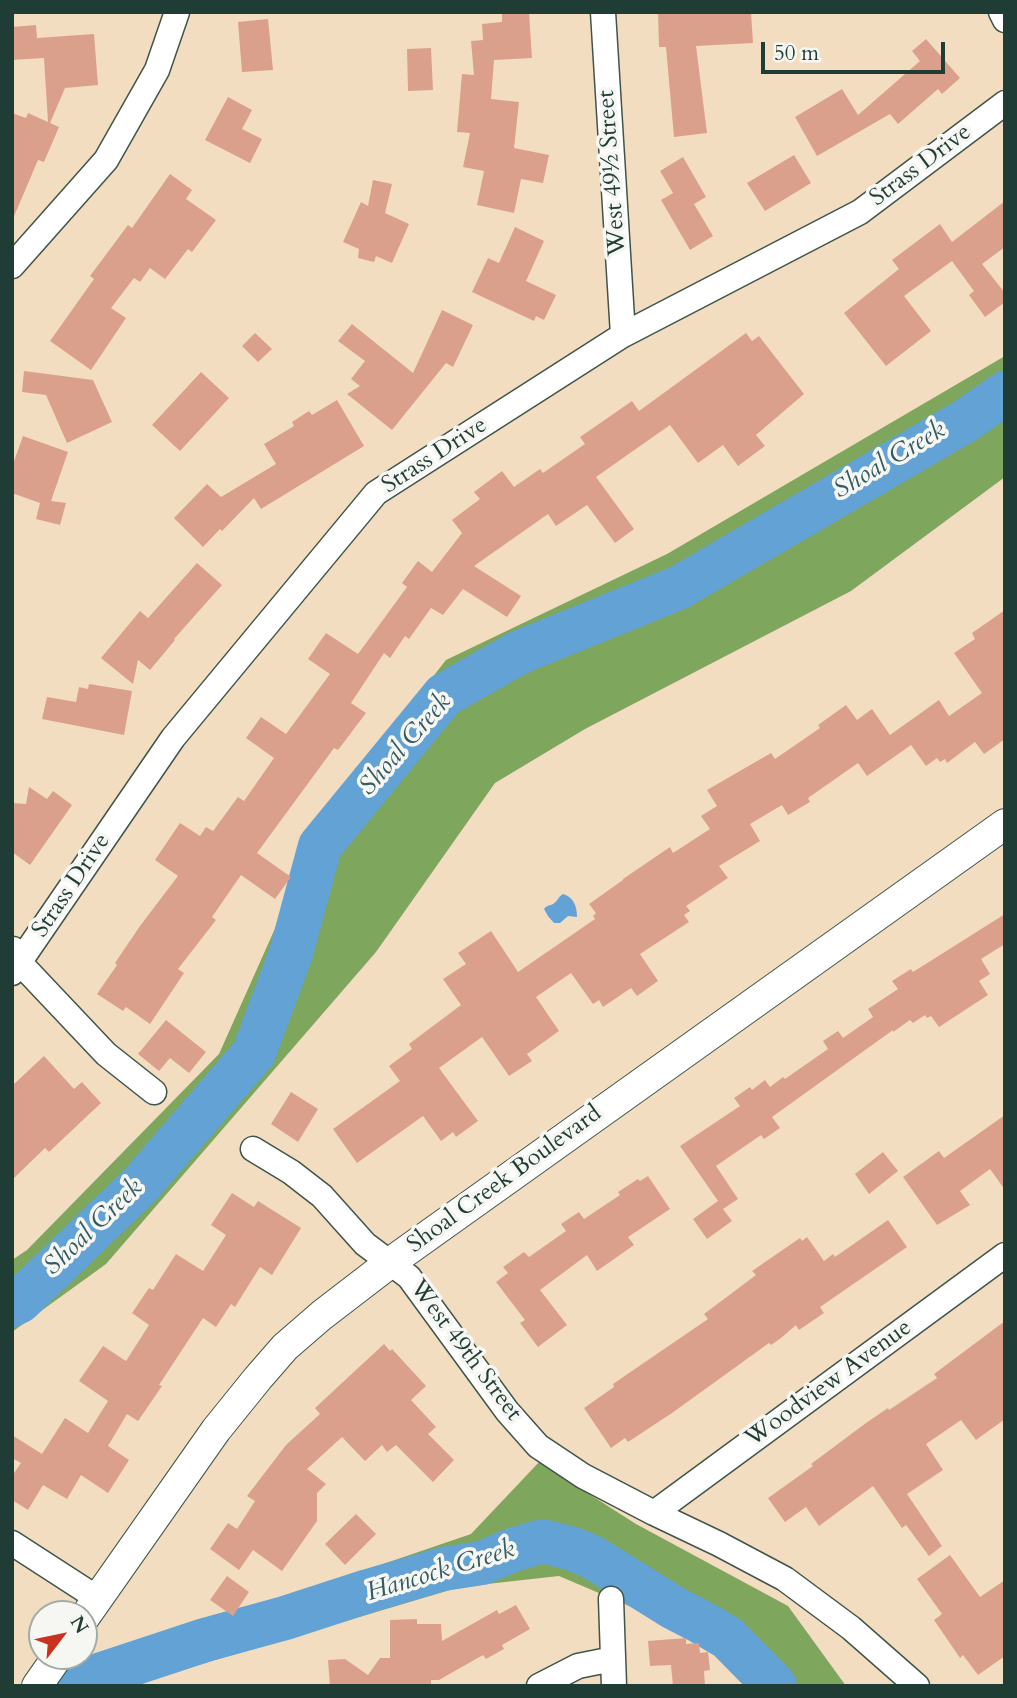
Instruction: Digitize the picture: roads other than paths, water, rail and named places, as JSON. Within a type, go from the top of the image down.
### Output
[{"type":"street","points":[[12,266],[106,160],[157,70],[177,12]]},
{"type":"street","name":"West 49½ Street","points":[[603,12],[623,335]]},
{"type":"street","points":[[1001,12],[1005,20]]},
{"type":"street","name":"Strass Drive","points":[[15,962],[173,738],[376,493],[623,335],[860,212],[1005,103]]},
{"type":"street","name":"Shoal Creek Boulevard","points":[[97,1600],[216,1430],[285,1348],[322,1315],[390,1262],[1005,824]]},
{"type":"street","points":[[15,962],[106,1054],[154,1092]]},
{"type":"street","name":"West 49th Street","points":[[253,1149],[291,1172],[322,1196],[365,1244],[410,1277],[507,1411],[538,1446],[583,1476],[785,1579],[851,1628],[916,1686]]},
{"type":"street","name":"Woodview Avenue","points":[[654,1513],[1005,1255]]},
{"type":"street","points":[[12,1543],[81,1600]]},
{"type":"street","points":[[611,1599],[614,1686]]},
{"type":"street","points":[[539,1686],[579,1666],[613,1659]]},
{"type":"street","points":[[37,1686],[48,1670]]},
{"type":"water","points":[[563,894],[570,897],[574,903],[577,917],[568,916],[560,923],[554,923],[544,909]]},
{"type":"waterway","name":"Shoal Creek","points":[[12,1305],[20,1301],[141,1184],[254,1053],[291,953],[320,846],[444,695],[520,652],[678,588],[965,421],[1005,393]]},
{"type":"waterway","name":"Hancock Creek","points":[[75,1683],[205,1640],[443,1569],[482,1563],[543,1541],[592,1557],[728,1638],[775,1686]]}]
